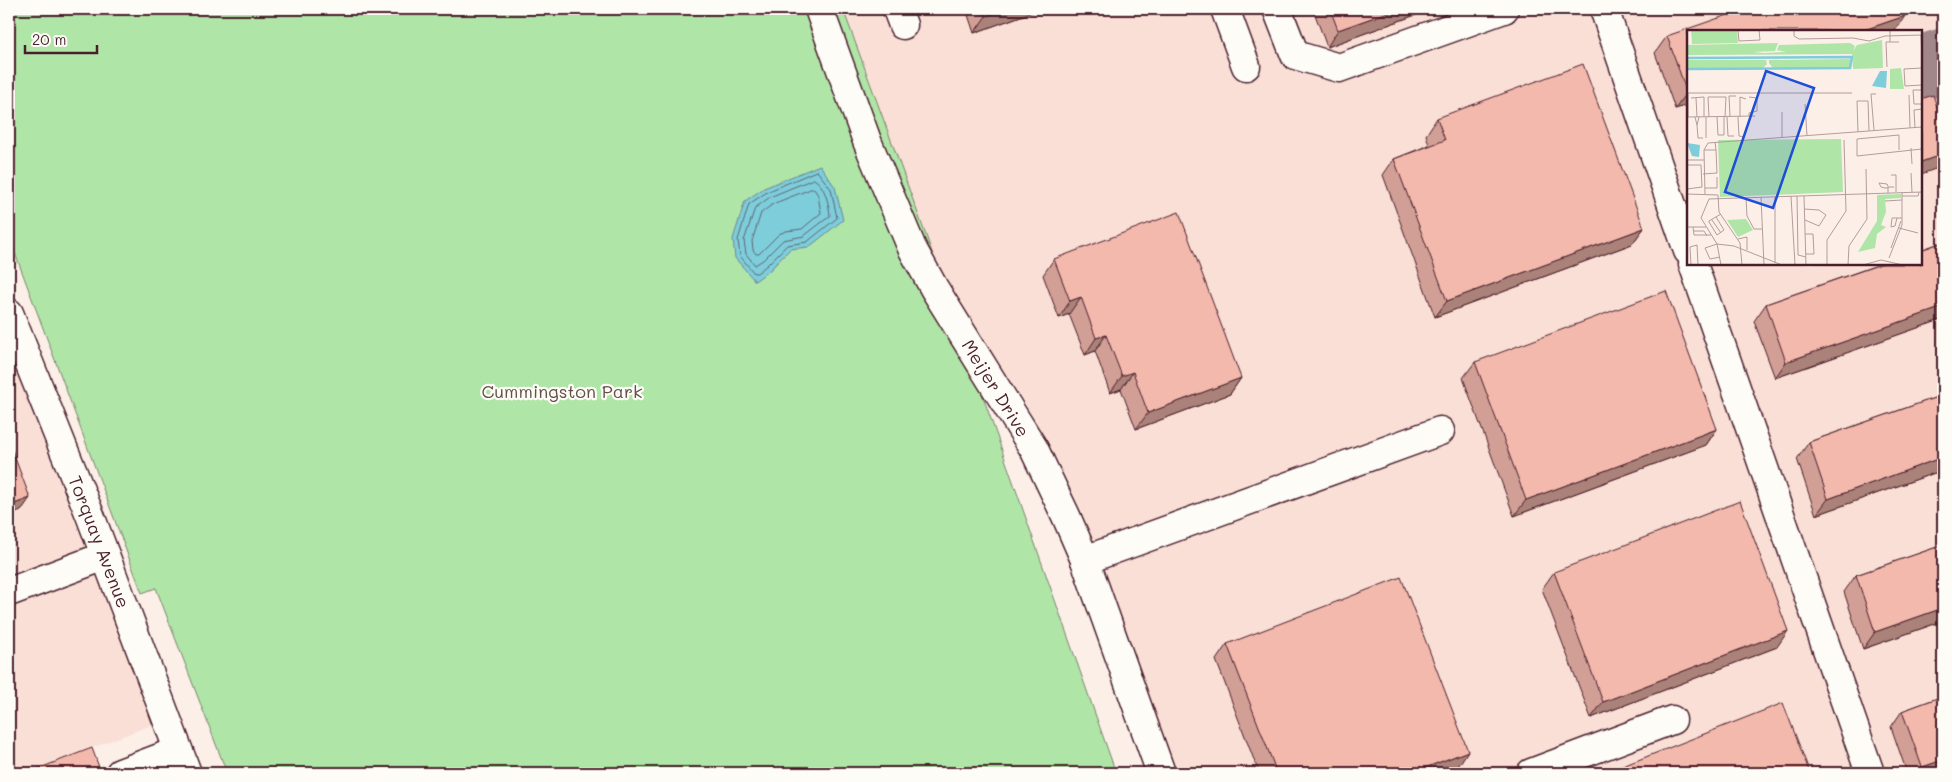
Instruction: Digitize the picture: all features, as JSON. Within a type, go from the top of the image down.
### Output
[{"type":"street","name":"Meijer Drive","points":[[819,9],[867,141],[912,248],[934,288],[1034,449],[1085,560],[1161,773]]},
{"type":"street","points":[[1225,9],[1246,66]]},
{"type":"street","points":[[1277,9],[1295,55],[1340,68],[1504,9]]},
{"type":"street","points":[[1604,9],[1687,249]]},
{"type":"street","points":[[1692,265],[1870,773]]},
{"type":"street","name":"Torquay Avenue","points":[[11,327],[105,556],[183,762]]},
{"type":"street","points":[[1085,560],[1440,431]]},
{"type":"street","points":[[9,592],[105,556]]},
{"type":"street","points":[[1531,773],[1672,720]]},
{"type":"street","points":[[120,773],[183,762]]},
{"type":"shaded area","points":[[843,9],[1943,9],[1943,773],[1176,773],[1083,514],[1059,464],[1025,403],[975,328],[932,254]]},
{"type":"shaded area","points":[[9,351],[154,724],[26,773],[9,773]]},
{"type":"green space","name":"Cummingston Park","points":[[9,9],[843,9],[928,241],[1116,773],[227,773],[156,588],[142,593],[9,237]]},
{"type":"water","points":[[820,165],[835,187],[843,220],[809,247],[790,249],[771,269],[755,281],[735,258],[733,239],[745,201],[764,188]]},
{"type":"building","points":[[983,9],[1007,9],[986,16]]},
{"type":"building","points":[[1330,9],[1397,9],[1338,30]]},
{"type":"building","points":[[1745,9],[1903,9],[1905,16],[1864,30],[1687,30],[1687,93],[1667,36]]},
{"type":"building","points":[[1583,64],[1644,228],[1447,301],[1394,159],[1445,140],[1437,118]]},
{"type":"building","points":[[1933,95],[1943,124],[1943,154],[1922,162],[1922,99]]},
{"type":"building","points":[[1179,212],[1241,378],[1148,413],[1133,372],[1122,376],[1106,335],[1096,338],[1081,297],[1070,301],[1054,259]]},
{"type":"building","points":[[1943,242],[1943,307],[1786,362],[1766,304],[1878,265],[1922,265],[1922,250]]},
{"type":"building","points":[[1666,291],[1717,429],[1526,500],[1475,362]]},
{"type":"building","points":[[1943,395],[1943,457],[1828,499],[1809,442]]},
{"type":"building","points":[[9,442],[30,498],[9,506]]},
{"type":"building","points":[[1740,501],[1788,631],[1603,702],[1554,572]]},
{"type":"building","points":[[1943,545],[1943,608],[1875,632],[1856,575]]},
{"type":"building","points":[[1401,577],[1468,751],[1412,773],[1277,773],[1227,644]]},
{"type":"building","points":[[1943,696],[1943,760],[1922,767],[1902,711]]},
{"type":"building","points":[[1783,703],[1810,773],[1605,773]]},
{"type":"building","points":[[92,748],[100,770],[90,773],[27,773]]},
{"type":"taxiway","points":[[1922,68],[1943,61]]}]
